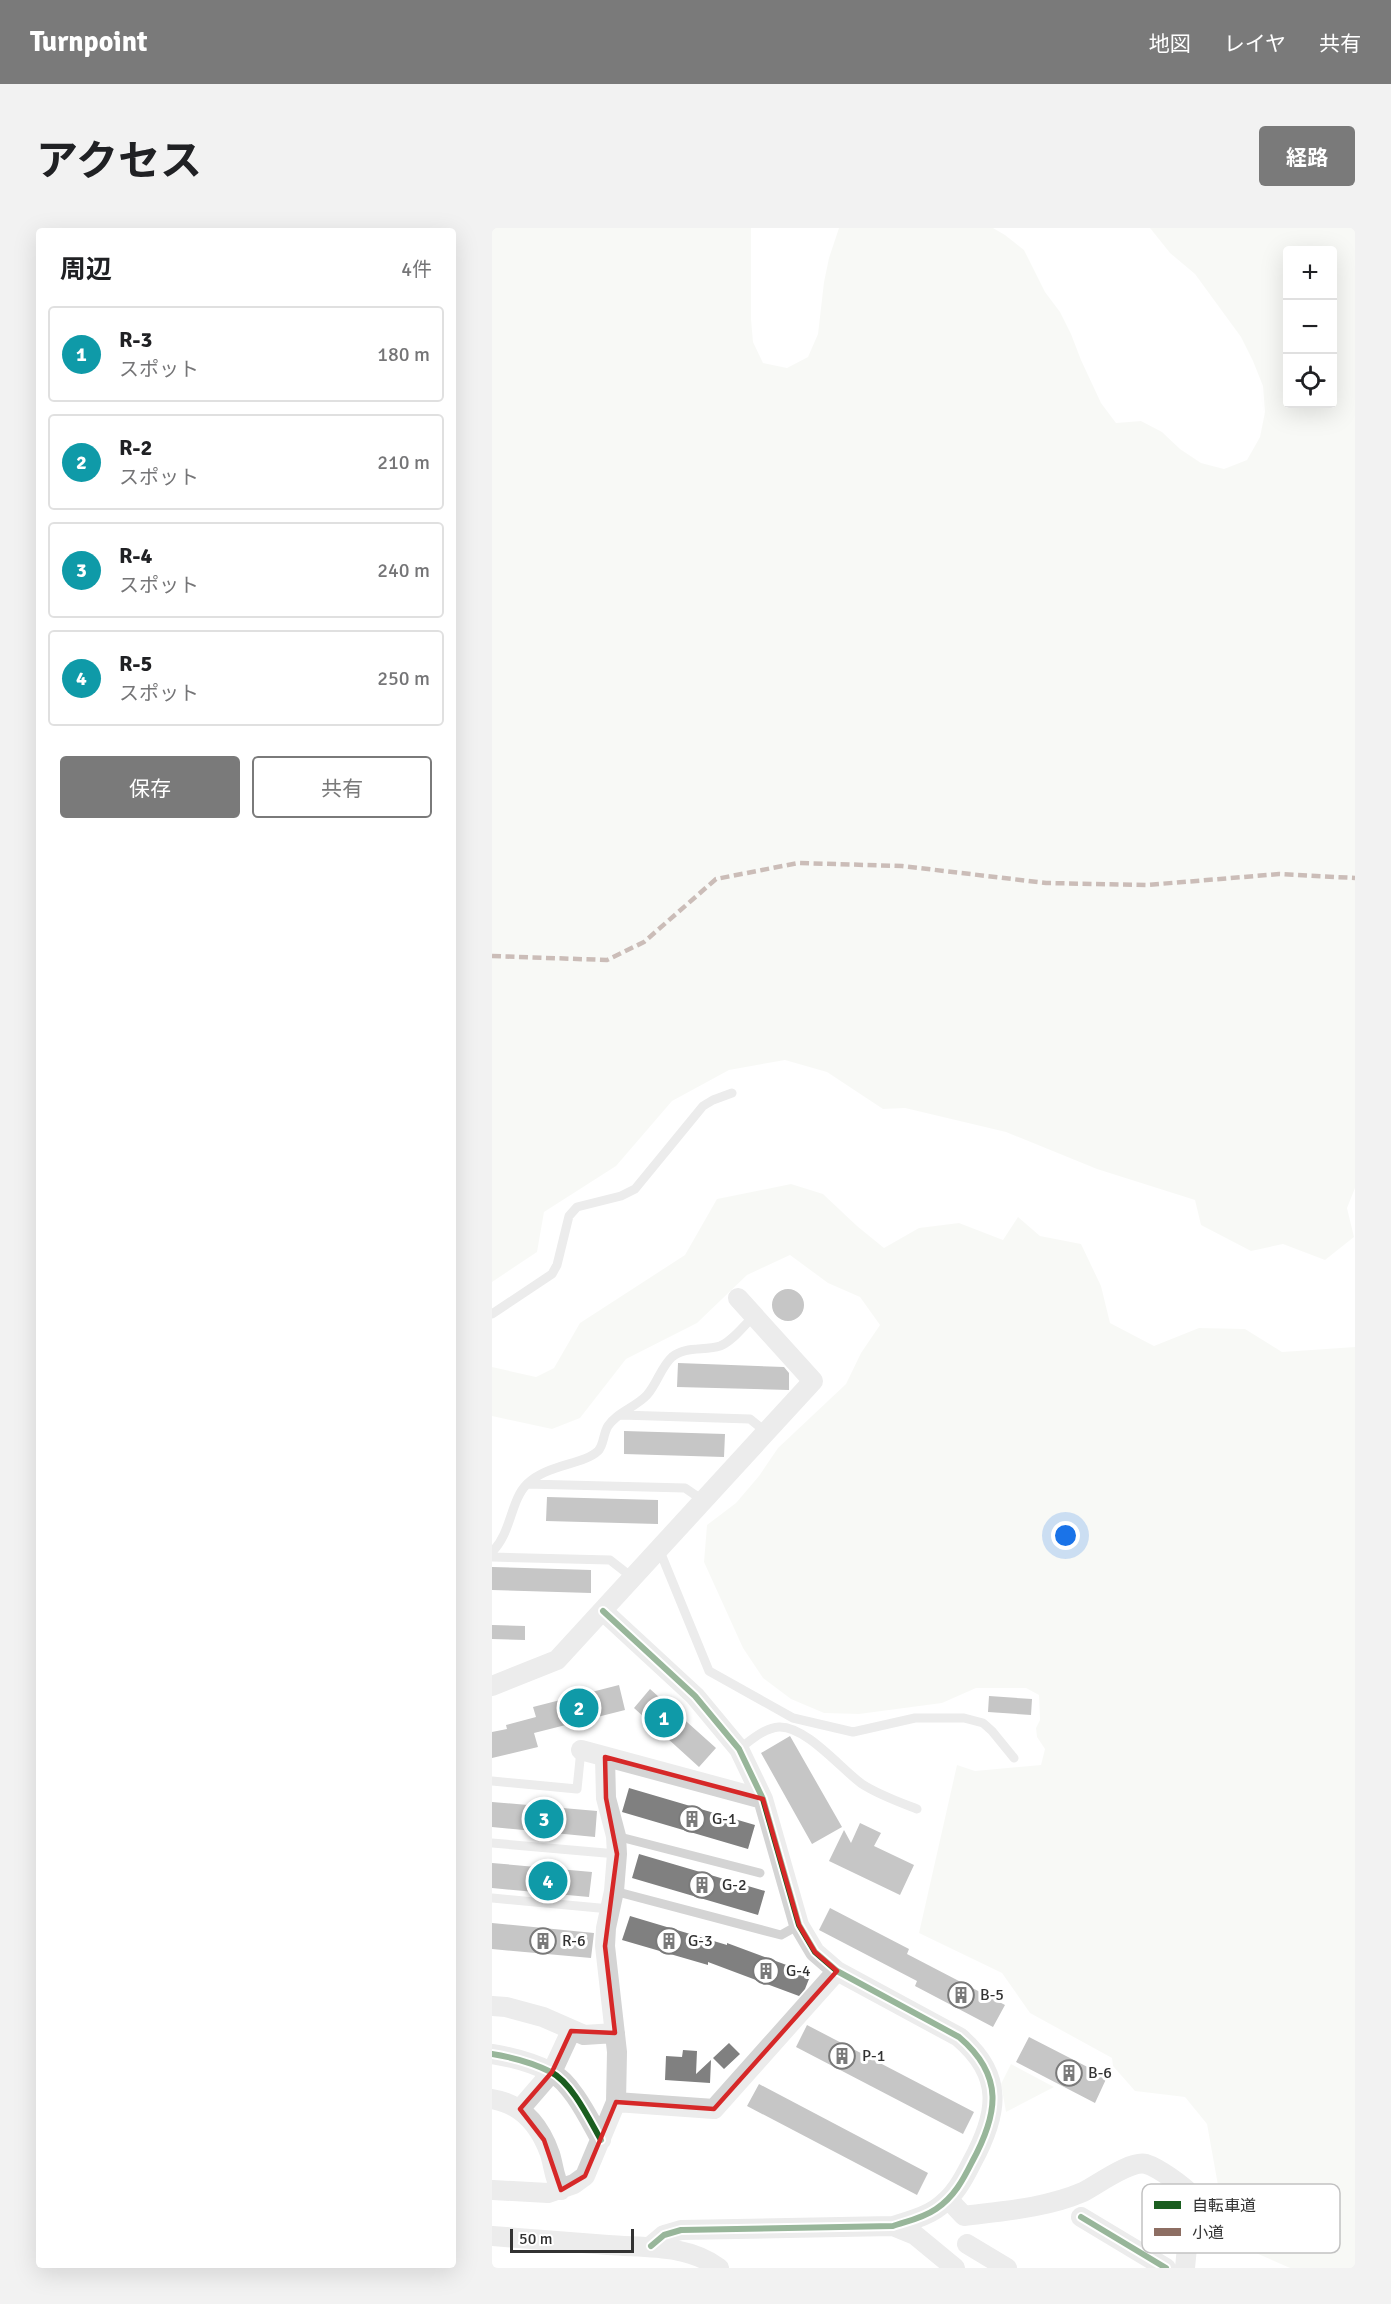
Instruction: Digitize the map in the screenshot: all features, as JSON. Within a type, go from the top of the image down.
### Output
[{"type":"street","points":[[492,1686],[557,1660],[813,1381],[738,1298]]},
{"type":"street","points":[[603,1611],[696,1696],[739,1749],[762,1799],[799,1925],[814,1952],[837,1971],[959,2037],[974,2051],[986,2071],[994,2100],[993,2114],[986,2137],[962,2182],[948,2199],[923,2217],[893,2226],[681,2230],[664,2235],[651,2246]]},
{"type":"street","points":[[581,1750],[762,1799]]},
{"type":"street","points":[[494,2190],[549,2193],[561,2190],[585,2176],[616,2102],[617,2052],[605,1946],[617,1845],[606,1798],[605,1757]]},
{"type":"street","points":[[616,2102],[714,2109],[837,1971]]},
{"type":"street","points":[[492,2006],[506,2007],[543,2017],[584,2035],[615,2033]]},
{"type":"street","points":[[520,2109],[552,2073],[571,2031]]},
{"type":"street","points":[[492,2054],[510,2057],[552,2073],[579,2102],[601,2140]]},
{"type":"street","points":[[492,2099],[503,2101],[520,2109],[533,2122],[544,2140],[555,2178],[561,2190]]},
{"type":"street","points":[[948,2199],[964,2216],[1026,2208],[1081,2192],[1134,2164],[1145,2164],[1180,2184]]},
{"type":"street","points":[[1081,2217],[1166,2268]]},
{"type":"street","points":[[893,2226],[915,2235],[955,2268]]},
{"type":"street","points":[[492,2235],[617,2246],[651,2246],[692,2253],[707,2259],[719,2268]]},
{"type":"street","points":[[967,2244],[1007,2268]]},
{"type":"street","points":[[1185,2268],[1186,2253]]},
{"type":"lane","points":[[492,1314],[552,1274],[557,1265],[569,1216],[577,1208],[621,1196],[635,1189],[703,1106],[732,1093]]},
{"type":"lane","points":[[492,1552],[506,1532],[520,1494],[527,1484],[557,1466],[597,1452],[609,1423],[650,1392],[666,1362],[674,1355],[683,1351],[721,1346],[754,1316]]},
{"type":"lane","points":[[621,1415],[750,1419],[766,1432]]},
{"type":"lane","points":[[527,1484],[685,1488],[704,1501]]},
{"type":"lane","points":[[659,1550],[709,1671],[793,1718],[853,1732],[915,1718],[964,1718],[983,1723],[993,1731],[1014,1758]]},
{"type":"lane","points":[[492,1557],[610,1560],[633,1578]]},
{"type":"lane","points":[[739,1749],[767,1730],[780,1727],[797,1732],[862,1784],[886,1797],[917,1809]]},
{"type":"lane","points":[[492,1781],[577,1789],[581,1750]]},
{"type":"lane","points":[[492,1843],[617,1845],[760,1873]]},
{"type":"lane","points":[[492,1898],[612,1900],[781,1935],[799,1925]]},
{"type":"highlighted area","points":[[605,1757],[763,1799],[799,1925],[815,1952],[837,1971],[714,2109],[616,2102],[585,2176],[561,2190],[544,2140],[520,2109],[552,2072],[571,2031],[615,2033],[605,1946],[617,1854],[606,1798]]},
{"type":"shaded area","points":[[492,228],[751,228],[753,342],[763,363],[787,368],[808,357],[818,334],[824,282],[839,228],[993,228],[1024,250],[1045,292],[1060,312],[1101,403],[1116,423],[1141,421],[1162,432],[1180,449],[1201,463],[1224,469],[1247,460],[1260,437],[1265,412],[1263,386],[1241,337],[1195,274],[1170,253],[1150,228],[1355,228],[1355,1188],[1347,1208],[1354,1237],[1325,1260],[1283,1244],[1251,1251],[1201,1225],[1195,1200],[1097,1169],[1006,1132],[905,1108],[883,1109],[827,1072],[785,1060],[729,1070],[672,1101],[616,1166],[544,1212],[537,1252],[492,1282]]},
{"type":"shaded area","points":[[791,1184],[823,1194],[884,1248],[919,1228],[959,1223],[1003,1240],[1018,1217],[1040,1236],[1081,1244],[1101,1286],[1110,1323],[1154,1346],[1199,1328],[1245,1329],[1282,1352],[1355,1347],[1355,2268],[1290,2268],[1256,2253],[1340,2253],[1340,2184],[1218,2184],[1207,2124],[1185,2097],[1135,2091],[1113,2066],[1112,2058],[1030,2013],[1002,1973],[919,1933],[957,1765],[975,1771],[1041,1765],[1045,1749],[1037,1737],[1036,1728],[1040,1720],[1039,1695],[1026,1688],[976,1688],[942,1703],[859,1714],[824,1713],[791,1699],[763,1678],[743,1648],[704,1562],[707,1525],[736,1503],[759,1476],[778,1448],[846,1384],[861,1353],[880,1325],[860,1297],[828,1283],[790,1255],[747,1275],[697,1323],[626,1359],[580,1418],[552,1429],[492,1416],[492,1367],[536,1377],[554,1368],[580,1323],[685,1255],[717,1199]]},
{"type":"shaded area","points":[[1011,2064],[1054,2087],[1006,2112],[1001,2084]]},
{"type":"building","points":[[788,1289],[799,1294],[804,1305],[799,1316],[788,1321],[777,1316],[772,1305],[777,1294]]},
{"type":"building","points":[[678,1363],[784,1367],[789,1373],[789,1390],[677,1387]]},
{"type":"building","points":[[624,1431],[725,1434],[724,1457],[624,1454]]},
{"type":"building","points":[[547,1497],[658,1500],[658,1524],[546,1521]]},
{"type":"building","points":[[492,1567],[591,1570],[591,1593],[492,1590]]},
{"type":"building","points":[[492,1625],[525,1626],[525,1640],[492,1639]]},
{"type":"building","points":[[619,1685],[625,1710],[534,1733],[538,1747],[492,1758],[492,1732],[507,1729],[506,1725],[536,1717],[533,1707]]},
{"type":"building","points":[[650,1689],[716,1748],[699,1767],[634,1708]]},
{"type":"building","points":[[989,1696],[1032,1699],[1031,1715],[988,1712]]},
{"type":"building","points":[[790,1736],[842,1827],[812,1844],[761,1753]]},
{"type":"building","name":"G-1","points":[[629,1788],[755,1825],[748,1849],[622,1812]]},
{"type":"building","points":[[492,1802],[597,1811],[595,1837],[492,1827]]},
{"type":"building","points":[[860,1823],[881,1833],[874,1846],[914,1865],[900,1895],[829,1861],[844,1830],[851,1843]]},
{"type":"building","name":"G-2","points":[[639,1854],[765,1891],[758,1915],[632,1878]]},
{"type":"building","points":[[492,1863],[592,1872],[589,1897],[492,1888]]},
{"type":"building","points":[[830,1908],[909,1949],[907,1954],[1005,2005],[993,2027],[915,1986],[917,1981],[819,1930]]},
{"type":"building","points":[[630,1916],[727,1945],[727,1943],[811,1974],[805,1989],[799,1996],[708,1962],[708,1965],[622,1940]]},
{"type":"building","name":"R-6","points":[[492,1923],[594,1933],[591,1958],[492,1949]]},
{"type":"building","points":[[807,2025],[974,2112],[963,2134],[796,2047]]},
{"type":"building","name":"B-6","points":[[1029,2037],[1107,2077],[1095,2103],[1016,2062]]},
{"type":"building","points":[[729,2043],[740,2054],[724,2069],[713,2058]]},
{"type":"building","points":[[683,2050],[697,2051],[696,2074],[711,2060],[710,2083],[665,2080],[666,2056],[682,2057]]},
{"type":"building","points":[[759,2084],[928,2173],[917,2195],[747,2106]]},
{"type":"marked path","points":[[492,956],[607,960],[644,942],[716,879],[798,863],[902,866],[1046,883],[1147,885],[1279,874],[1355,878]]},
{"type":"cycle path","points":[[603,1611],[695,1696],[739,1749],[763,1799],[799,1925],[815,1952],[837,1971],[959,2037],[984,2066],[990,2081],[992,2096],[987,2128],[965,2175],[948,2199],[926,2215],[893,2226],[681,2230],[664,2235],[651,2246]]},
{"type":"cycle path","points":[[492,2054],[529,2063],[559,2077],[579,2102],[601,2140]]},
{"type":"cycle path","points":[[1081,2217],[1166,2268]]},
{"type":"place","name":"R-2","points":[[579,1708]]},
{"type":"place","name":"R-3","points":[[664,1718]]},
{"type":"place","name":"R-4","points":[[544,1819]]},
{"type":"place","name":"G-1","points":[[692,1819]]},
{"type":"place","name":"R-5","points":[[548,1881]]},
{"type":"place","name":"G-2","points":[[702,1885]]},
{"type":"place","name":"R-6","points":[[543,1941]]},
{"type":"place","name":"G-3","points":[[669,1941]]},
{"type":"place","name":"G-4","points":[[766,1971]]},
{"type":"place","name":"B-5","points":[[961,1995]]},
{"type":"place","name":"P-1","points":[[842,2056]]},
{"type":"place","name":"B-6","points":[[1069,2073]]}]
